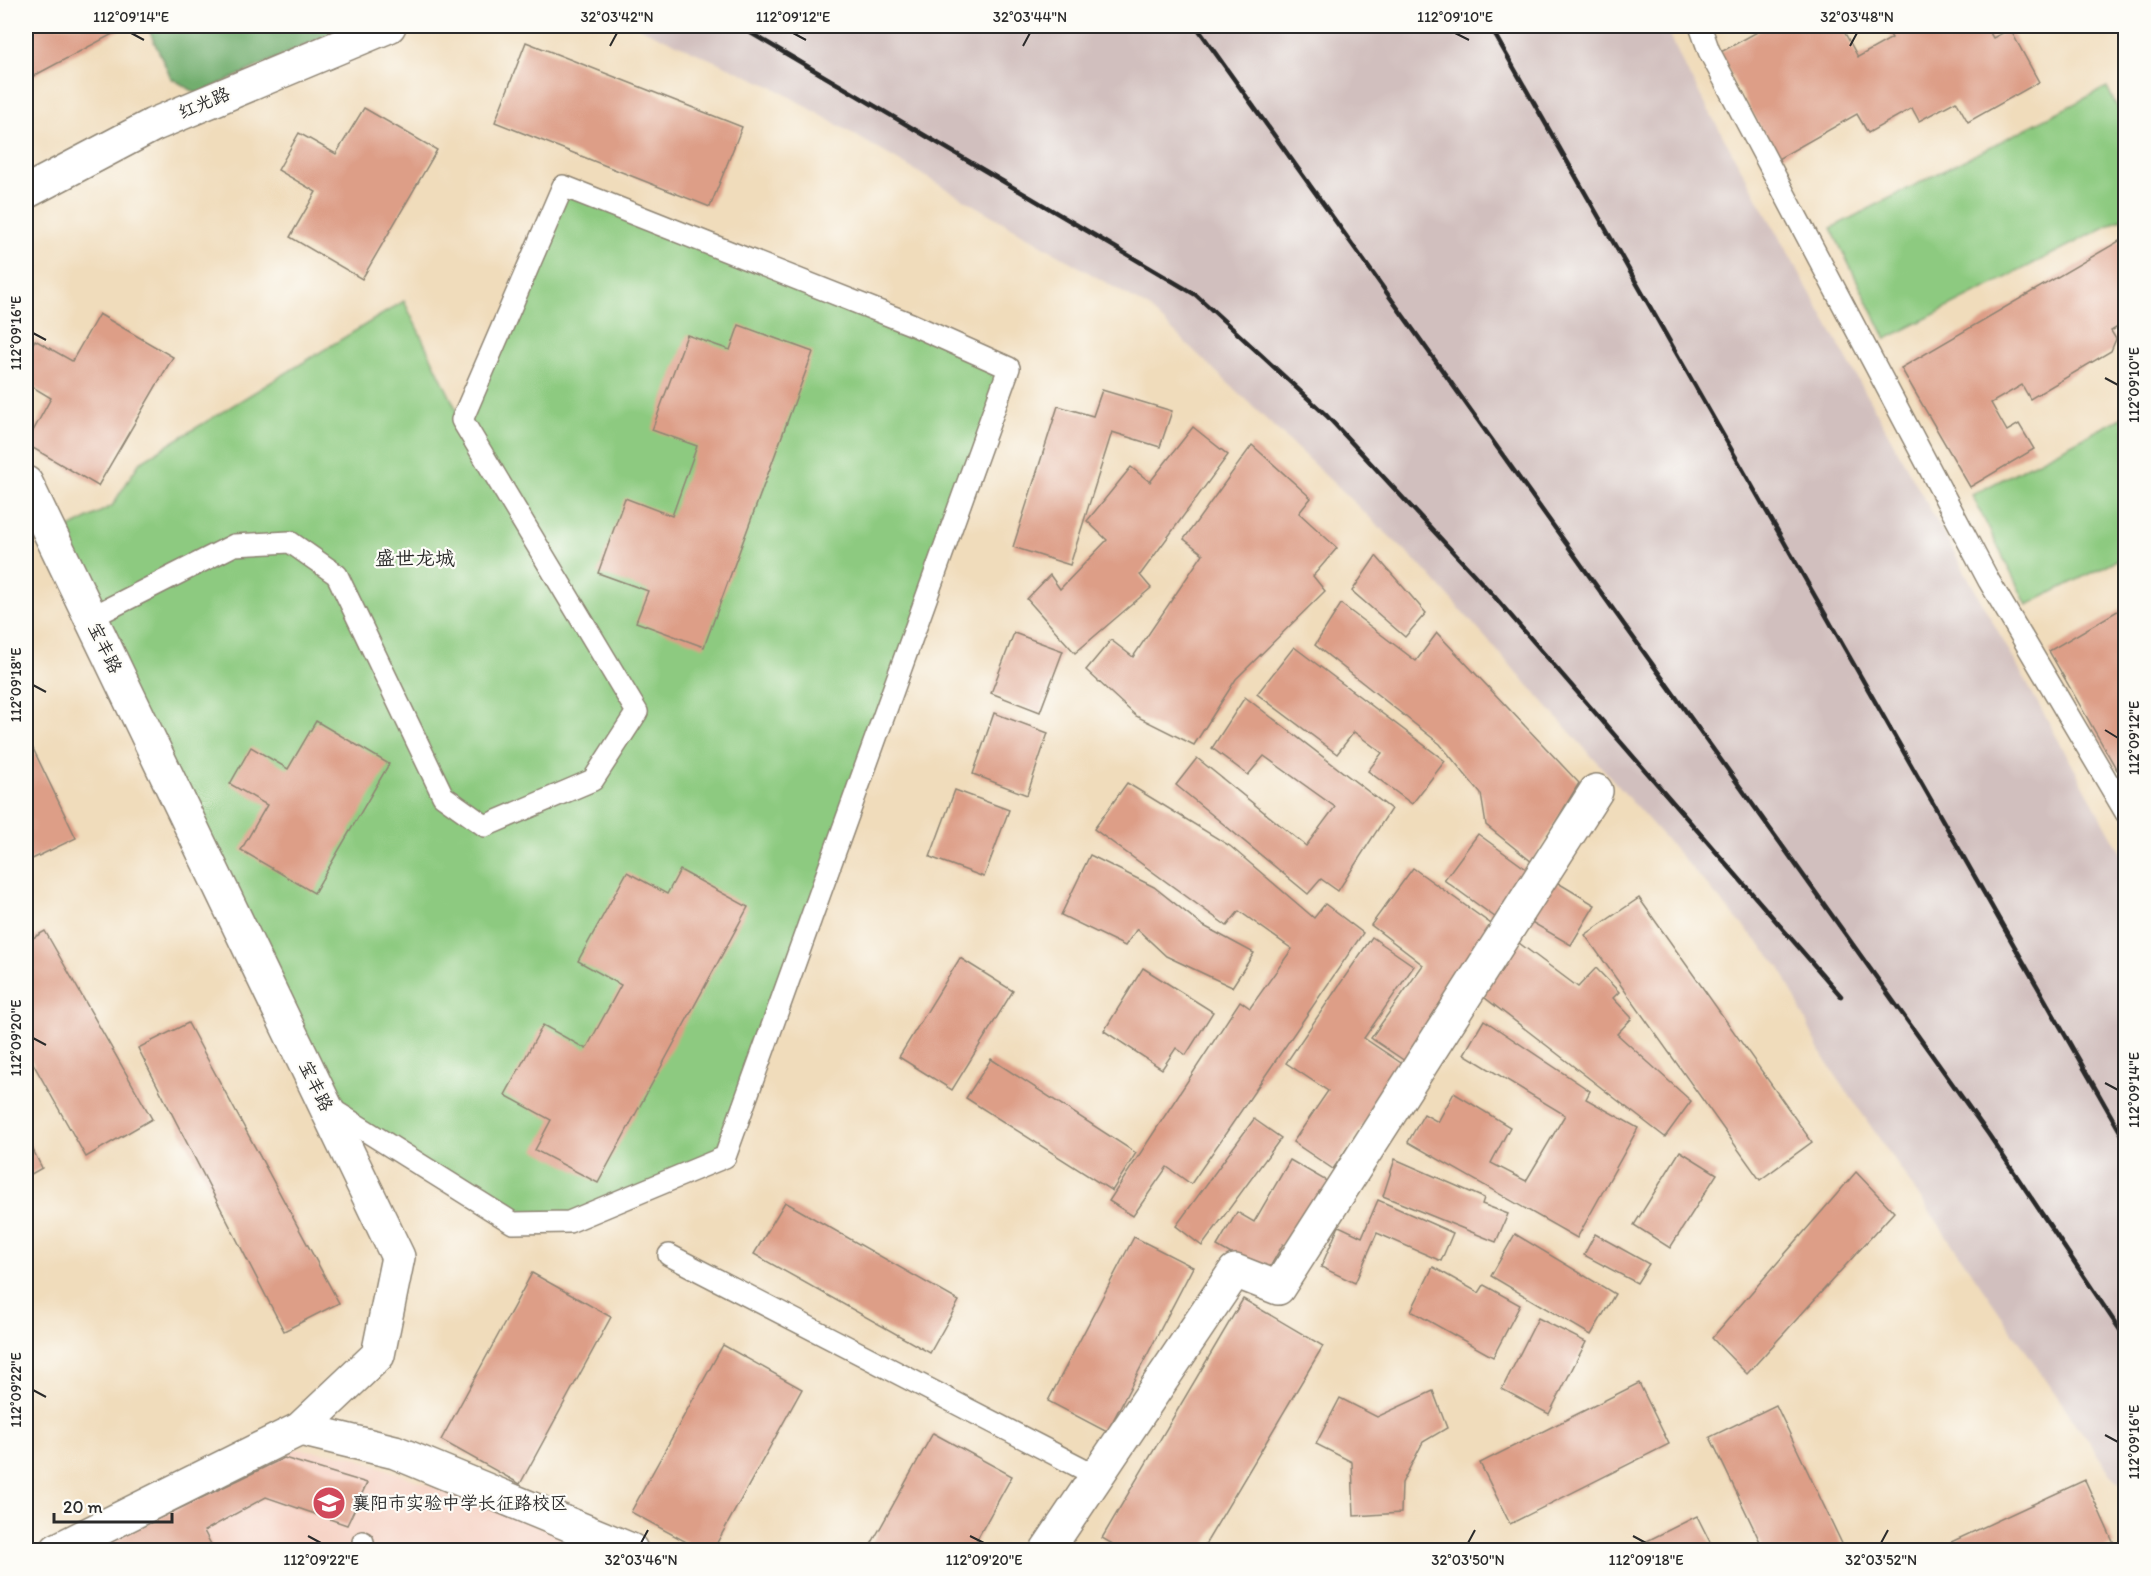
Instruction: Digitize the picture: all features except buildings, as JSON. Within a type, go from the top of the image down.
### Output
[{"type":"street","name":"红光路","points":[[26,192],[153,125],[389,26]]},
{"type":"street","name":"宝丰路","points":[[26,483],[398,1257],[378,1355],[300,1429],[57,1551]]},
{"type":"street","points":[[1047,1551],[1235,1271],[1278,1288],[1596,791]]},
{"type":"street","points":[[300,1429],[395,1452],[631,1551]]},
{"type":"lane","points":[[1700,26],[1709,51],[1989,581],[2126,813]]},
{"type":"lane","points":[[90,618],[234,545],[290,542],[337,575],[443,796],[485,826],[593,780],[637,712],[462,420],[563,186],[911,324],[1009,368],[725,1157],[569,1222],[513,1223],[325,1105]]},
{"type":"lane","points":[[669,1255],[1097,1476]]},
{"type":"shaded area","points":[[636,26],[1666,26],[1683,64],[2125,860],[2125,1487],[2115,1480],[1823,1057],[1780,967],[1426,571],[1149,308],[773,87]]},
{"type":"shaded area","name":"襄阳市实验中学长征路校区","points":[[291,1448],[351,1456],[602,1550],[87,1550]]},
{"type":"green space","points":[[147,26],[347,26],[198,94],[171,78]]},
{"type":"green space","points":[[2107,87],[2125,123],[2125,217],[1886,339],[1831,228]]},
{"type":"green space","points":[[563,186],[1009,368],[725,1157],[569,1222],[513,1223],[325,1105],[52,537],[112,506],[140,462],[404,301],[461,419]]},
{"type":"green space","points":[[2125,416],[2125,556],[2027,605],[1972,495]]},
{"type":"railway","points":[[739,26],[1196,295],[1327,416],[1493,595],[1841,996]]},
{"type":"railway","points":[[1196,26],[1989,1135],[2126,1339]]},
{"type":"railway","points":[[1490,26],[2126,1142]]},
{"type":"place","name":"襄阳市实验中学长征路校区","points":[[329,1503]]},
{"type":"district","name":"盛世龙城","points":[[415,558]]}]
